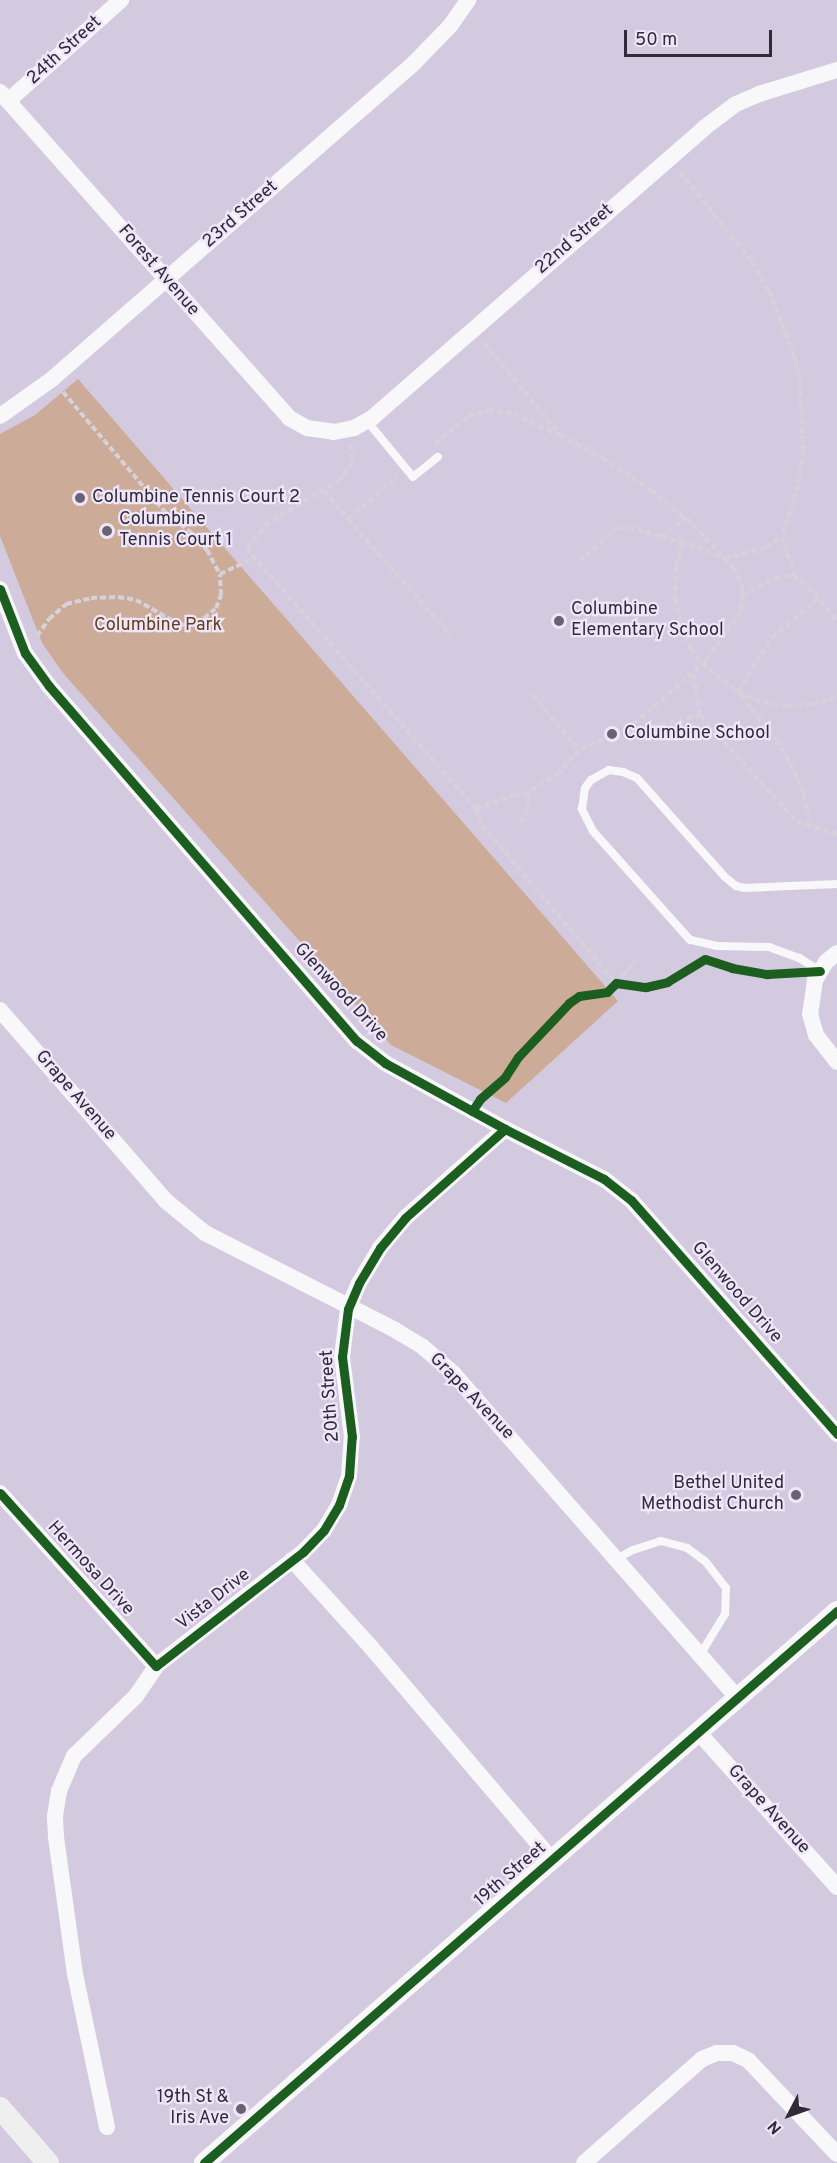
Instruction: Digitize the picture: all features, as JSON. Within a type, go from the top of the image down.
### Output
[{"type":"main road","points":[[0,2108],[48,2163]]},
{"type":"street","name":"24th Street","points":[[4,96],[121,0]]},
{"type":"street","name":"23rd Street","points":[[0,416],[52,380],[414,63],[450,26],[468,0]]},
{"type":"street","name":"22nd Street","points":[[327,432],[347,430],[367,421],[668,159],[736,104],[759,94],[837,70]]},
{"type":"street","name":"Forest Avenue","points":[[4,96],[289,418],[307,428],[327,432]]},
{"type":"street","name":"Glenwood Drive","points":[[0,590],[25,653],[49,686],[357,1041],[385,1063],[604,1179],[631,1200],[837,1434]]},
{"type":"street","points":[[837,952],[820,971],[812,988],[810,1014],[816,1035],[837,1062]]},
{"type":"street","name":"Grape Avenue","points":[[0,1010],[166,1201],[205,1233],[404,1336],[453,1373],[738,1698]]},
{"type":"street","name":"20th Street","points":[[292,1560],[324,1530],[339,1505],[349,1476],[352,1437],[342,1357],[348,1309],[359,1283],[380,1248],[405,1218],[506,1129]]},
{"type":"street","name":"Hermosa Drive","points":[[0,1493],[156,1666]]},
{"type":"street","points":[[292,1560],[553,1861]]},
{"type":"street","name":"Vista Drive","points":[[107,2127],[75,1974],[55,1816],[59,1791],[74,1756],[136,1696],[156,1666],[292,1560]]},
{"type":"street","name":"19th Street","points":[[204,2163],[837,1611]]},
{"type":"street","name":"Grape Avenue","points":[[699,1733],[837,1887]]},
{"type":"street","points":[[584,2163],[702,2059],[717,2053],[734,2053],[748,2060],[834,2145]]},
{"type":"lane","points":[[367,421],[413,477],[438,458]]},
{"type":"lane","points":[[820,971],[799,958],[760,946],[717,946],[690,940],[585,819],[582,809],[585,788],[591,780],[609,770],[623,772],[637,778],[725,877],[736,886],[744,888],[837,884]]},
{"type":"lane","points":[[616,1559],[633,1550],[661,1541],[687,1548],[705,1561],[726,1588],[725,1614],[700,1654]]},
{"type":"path","points":[[668,159],[752,262],[773,300],[794,356],[800,382],[803,450],[798,485],[782,537],[794,575],[819,599],[837,621]]},
{"type":"path","points":[[473,329],[560,435],[642,483],[685,518],[734,568],[742,585],[741,611],[693,673],[621,733],[579,750],[559,773],[530,792],[514,795],[476,809]]},
{"type":"path","points":[[25,653],[49,619],[66,604],[91,598],[118,597],[136,600],[181,625],[197,624],[216,608],[221,595],[220,574],[207,550],[192,533],[166,513],[52,380]]},
{"type":"path","points":[[347,430],[353,462],[340,480],[269,522],[246,548],[476,809],[482,825],[616,982],[636,960]]},
{"type":"path","points":[[661,537],[685,518]]},
{"type":"path","points":[[348,519],[451,636]]},
{"type":"path","points":[[579,561],[619,527],[637,529],[682,543],[725,560],[766,547],[782,537]]},
{"type":"path","points":[[682,543],[676,567],[675,599],[682,627],[691,649],[702,664],[738,692],[778,742],[804,794],[810,826]]},
{"type":"path","points":[[220,574],[255,558]]},
{"type":"path","points":[[742,596],[775,578],[794,575]]},
{"type":"path","points":[[738,692],[772,637],[819,599]]},
{"type":"path","points":[[693,673],[700,715],[797,822],[837,834]]},
{"type":"path","points":[[738,692],[763,702],[787,706],[812,704],[837,698]]},
{"type":"path","points":[[533,694],[579,750]]},
{"type":"path","points":[[621,733],[638,732],[700,715]]},
{"type":"path","points":[[519,824],[528,810],[530,792]]},
{"type":"green space","name":"Columbine Park","points":[[78,379],[618,1001],[506,1103],[391,1045],[63,673],[42,643],[0,536],[0,434],[35,415]]},
{"type":"cycle path","points":[[0,589],[25,653],[49,686],[357,1041],[385,1063],[505,1129],[604,1179],[631,1200],[837,1434]]},
{"type":"cycle path","points":[[472,1111],[480,1099],[505,1077],[518,1057],[569,1003],[579,996],[607,992],[616,983],[646,987],[667,982],[705,959],[732,968],[767,974],[820,971]]},
{"type":"cycle path","points":[[0,1493],[156,1666],[303,1552],[324,1530],[339,1505],[349,1476],[352,1437],[342,1357],[348,1309],[359,1283],[380,1248],[405,1218],[505,1129]]},
{"type":"cycle path","points":[[204,2163],[837,1611]]},
{"type":"place","name":"Columbine Tennis Court 2","points":[[80,498]]},
{"type":"place","name":"Columbine Tennis Court 1","points":[[107,531]]},
{"type":"place","name":"Columbine Elementary School","points":[[559,621]]},
{"type":"place","name":"Columbine School","points":[[612,734]]},
{"type":"place","name":"Bethel United Methodist Church","points":[[796,1495]]},
{"type":"place","name":"19th St & Iris Ave","points":[[241,2109]]}]
